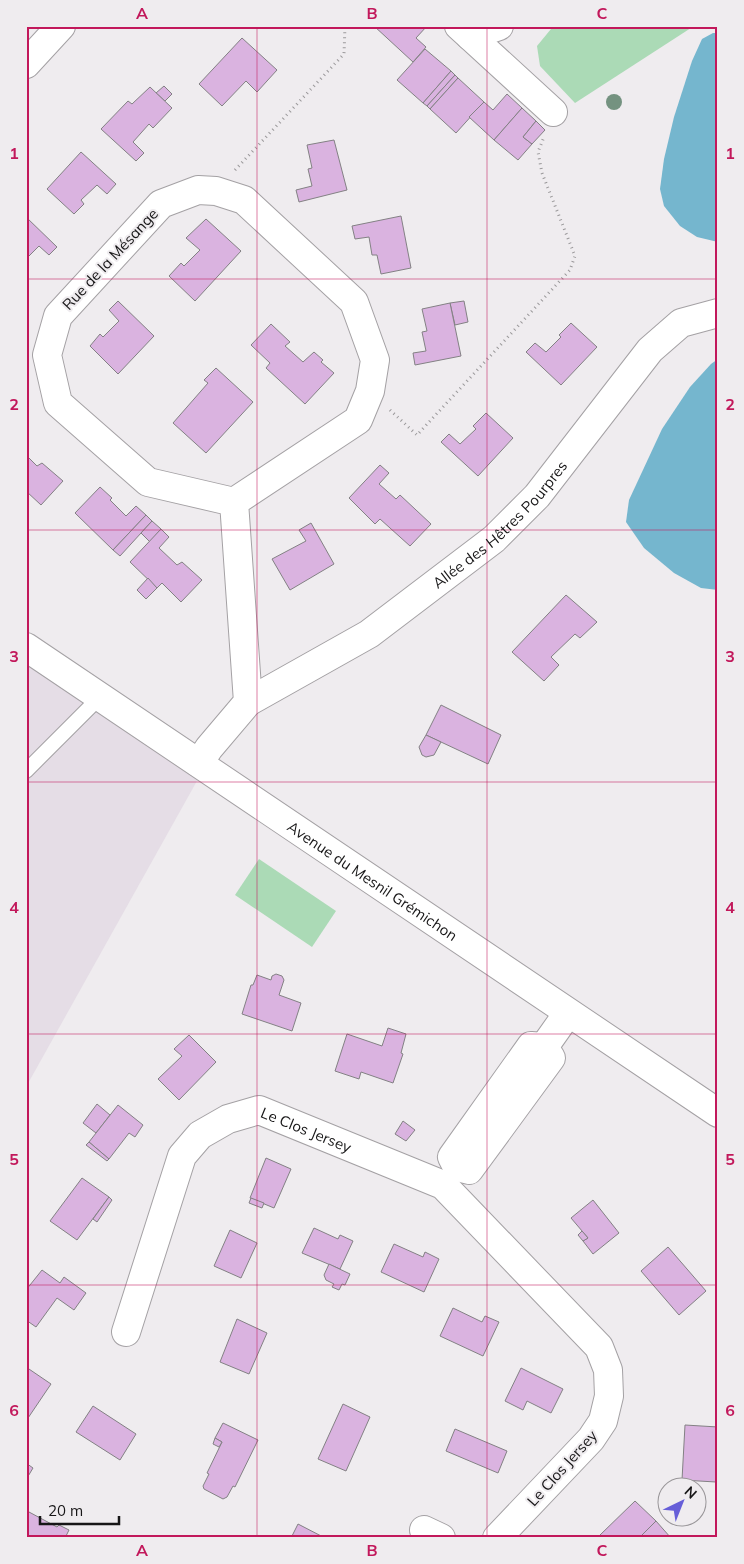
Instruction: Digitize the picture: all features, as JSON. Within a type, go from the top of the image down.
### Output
[{"type":"street","points":[[26,64],[61,26]]},
{"type":"street","points":[[465,31],[499,26]]},
{"type":"street","points":[[465,31],[553,112]]},
{"type":"street","name":"Rue de la Mésange","points":[[198,190],[216,191],[244,200],[354,302],[375,360],[370,391],[358,420],[234,502],[148,482],[58,403],[47,355],[58,316],[161,204],[198,190]]},
{"type":"street","name":"Allée des Hêtres Pourpres","points":[[248,702],[369,634],[494,539],[537,496],[650,350],[681,323],[718,313]]},
{"type":"street","points":[[199,763],[209,748],[248,702],[234,502]]},
{"type":"street","name":"Avenue du Mesnil Grémichon","points":[[26,647],[718,1114]]},
{"type":"street","points":[[450,1176],[452,1157],[531,1046],[544,1047],[568,1013]]},
{"type":"street","name":"Le Clos Jersey","points":[[126,1332],[182,1156],[200,1135],[228,1119],[260,1110],[450,1176],[599,1347],[608,1370],[609,1396],[603,1421],[591,1439],[498,1538]]},
{"type":"lane","points":[[26,771],[100,696]]},
{"type":"lane","points":[[26,755],[40,758]]},
{"type":"path","points":[[216,191],[344,54],[345,26]]},
{"type":"path","points":[[370,391],[416,435],[570,270],[575,256],[542,173],[538,152],[553,112]]},
{"type":"shaded area","points":[[26,637],[207,763],[26,1087]]},
{"type":"green space","points":[[560,26],[694,26],[575,103],[540,66],[537,46],[551,29]]},
{"type":"green space","points":[[259,859],[336,911],[312,947],[235,895]]},
{"type":"water","points":[[713,33],[718,33],[718,242],[697,237],[680,226],[664,206],[660,189],[664,159],[674,117],[692,61],[702,39]]},
{"type":"water","points":[[718,359],[718,590],[701,588],[674,573],[644,548],[626,522],[629,500],[662,429],[690,387]]},
{"type":"building","points":[[374,26],[427,26],[416,38],[426,47],[413,62]]},
{"type":"building","points":[[242,38],[277,70],[257,92],[246,81],[222,106],[199,84]]},
{"type":"building","points":[[425,49],[451,71],[423,103],[397,80]]},
{"type":"building","points":[[451,71],[455,75],[427,106],[423,103]]},
{"type":"building","points":[[455,75],[458,78],[430,109],[427,106]]},
{"type":"building","points":[[458,78],[484,102],[456,133],[430,109]]},
{"type":"building","points":[[164,86],[172,94],[165,101],[156,93]]},
{"type":"building","points":[[150,87],[172,108],[153,128],[149,124],[133,142],[144,153],[136,161],[101,129],[128,101],[132,104]]},
{"type":"building","points":[[507,94],[522,108],[494,140],[469,117],[484,102],[493,110]]},
{"type":"building","points":[[522,108],[536,121],[523,137],[532,144],[518,160],[494,140]]},
{"type":"building","points":[[536,121],[545,130],[532,144],[523,137]]},
{"type":"building","points":[[334,140],[347,190],[299,202],[296,190],[312,186],[308,169],[312,168],[307,145]]},
{"type":"building","points":[[81,152],[116,184],[107,194],[97,185],[81,200],[84,204],[74,214],[47,189]]},
{"type":"building","points":[[401,216],[411,268],[381,274],[377,255],[372,255],[369,237],[355,239],[352,226]]},
{"type":"building","points":[[26,217],[57,247],[49,255],[39,246],[26,259]]},
{"type":"building","points":[[206,219],[241,251],[195,301],[169,276],[181,263],[184,266],[200,250],[186,238]]},
{"type":"building","points":[[118,301],[154,336],[118,374],[90,346],[100,334],[103,337],[119,321],[109,310]]},
{"type":"building","points":[[464,301],[468,322],[455,325],[450,303]]},
{"type":"building","points":[[450,303],[461,356],[415,365],[413,353],[426,351],[422,332],[427,331],[422,309]]},
{"type":"building","points":[[571,323],[597,347],[561,385],[526,352],[535,343],[546,352],[561,337],[559,335]]},
{"type":"building","points":[[271,324],[290,342],[285,346],[303,362],[314,352],[323,360],[321,362],[334,373],[305,404],[266,368],[270,363],[251,345]]},
{"type":"building","points":[[216,368],[253,402],[206,453],[173,423],[208,383],[204,380]]},
{"type":"building","points":[[486,413],[513,438],[478,476],[441,442],[449,434],[460,444],[476,429],[473,426]]},
{"type":"building","points":[[26,455],[37,466],[42,463],[63,481],[41,505],[26,491]]},
{"type":"building","points":[[380,465],[389,473],[379,484],[396,499],[400,495],[431,524],[410,546],[380,519],[375,524],[349,498]]},
{"type":"building","points":[[100,487],[112,498],[110,500],[126,516],[136,506],[146,515],[113,550],[75,513]]},
{"type":"building","points":[[146,515],[152,521],[120,556],[113,550]]},
{"type":"building","points":[[152,521],[161,529],[150,542],[141,533]]},
{"type":"building","points":[[311,523],[334,564],[290,590],[272,559],[306,541],[299,530]]},
{"type":"building","points":[[161,529],[169,537],[159,548],[177,565],[182,562],[202,580],[181,602],[162,583],[157,588],[130,562]]},
{"type":"building","points":[[148,578],[157,588],[146,599],[137,590]]},
{"type":"building","points":[[566,595],[597,622],[580,638],[575,634],[551,657],[559,665],[544,681],[512,652]]},
{"type":"building","points":[[441,705],[501,735],[488,764],[426,735]]},
{"type":"building","points":[[426,735],[441,742],[434,755],[426,757],[422,755],[419,747]]},
{"type":"building","points":[[276,974],[282,976],[284,980],[279,995],[301,1003],[292,1031],[242,1014],[251,985],[253,985],[257,975],[271,980],[272,976]]},
{"type":"building","points":[[388,1028],[406,1034],[401,1053],[403,1054],[393,1083],[361,1072],[359,1079],[335,1071],[347,1034],[382,1046]]},
{"type":"building","points":[[189,1035],[216,1062],[179,1100],[158,1079],[182,1056],[174,1049]]},
{"type":"building","points":[[97,1104],[110,1115],[96,1133],[83,1123]]},
{"type":"building","points":[[118,1105],[143,1125],[135,1137],[129,1133],[109,1159],[89,1142]]},
{"type":"building","points":[[403,1121],[415,1130],[406,1141],[395,1134]]},
{"type":"building","points":[[89,1142],[109,1159],[107,1161],[86,1145]]},
{"type":"building","points":[[266,1158],[291,1169],[274,1208],[250,1198]]},
{"type":"building","points":[[82,1178],[109,1197],[77,1240],[50,1221]]},
{"type":"building","points":[[109,1197],[112,1200],[97,1222],[93,1219]]},
{"type":"building","points":[[251,1198],[264,1203],[262,1208],[249,1203]]},
{"type":"building","points":[[593,1200],[619,1233],[593,1254],[583,1241],[588,1238],[571,1218]]},
{"type":"building","points":[[314,1228],[338,1239],[340,1235],[353,1241],[340,1269],[302,1253]]},
{"type":"building","points":[[230,1230],[257,1243],[241,1278],[214,1266]]},
{"type":"building","points":[[582,1231],[588,1238],[583,1241],[578,1235]]},
{"type":"building","points":[[394,1244],[423,1257],[425,1252],[439,1259],[424,1292],[381,1272]]},
{"type":"building","points":[[668,1247],[706,1291],[679,1315],[641,1271]]},
{"type":"building","points":[[329,1264],[350,1274],[345,1285],[342,1284],[339,1290],[332,1287],[334,1284],[326,1280],[324,1275]]},
{"type":"building","points":[[42,1270],[60,1283],[64,1277],[86,1293],[74,1310],[57,1298],[36,1327],[26,1320],[26,1290]]},
{"type":"building","points":[[453,1308],[482,1322],[485,1316],[499,1322],[483,1356],[440,1336]]},
{"type":"building","points":[[237,1319],[267,1333],[249,1374],[220,1362]]},
{"type":"building","points":[[26,1367],[51,1384],[26,1421]]},
{"type":"building","points":[[521,1368],[563,1389],[551,1413],[527,1401],[523,1410],[505,1401]]},
{"type":"building","points":[[343,1404],[370,1417],[346,1471],[318,1459]]},
{"type":"building","points":[[93,1406],[136,1434],[120,1460],[76,1432]]},
{"type":"building","points":[[223,1423],[258,1440],[235,1487],[233,1486],[227,1497],[223,1499],[204,1489],[203,1486],[222,1442],[215,1438]]},
{"type":"building","points":[[685,1425],[718,1427],[716,1482],[706,1481],[706,1476],[682,1476]]},
{"type":"building","points":[[455,1429],[507,1451],[498,1473],[446,1451]]},
{"type":"building","points":[[215,1438],[222,1442],[219,1447],[213,1444]]},
{"type":"building","points":[[26,1463],[33,1468],[27,1478],[26,1477]]},
{"type":"building","points":[[635,1501],[656,1521],[639,1538],[600,1538],[599,1536]]},
{"type":"building","points":[[29,1512],[57,1527],[59,1525],[69,1530],[65,1538],[26,1538],[26,1517]]},
{"type":"building","points":[[656,1521],[656,1526],[660,1526],[671,1538],[639,1538]]},
{"type":"building","points":[[298,1524],[325,1538],[291,1538]]}]
